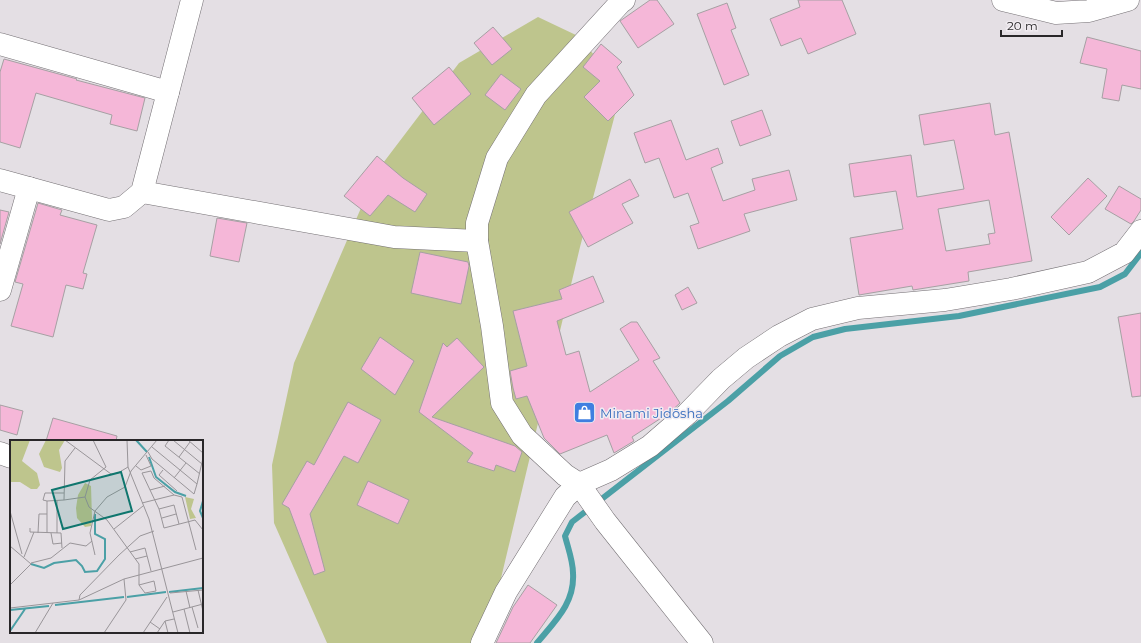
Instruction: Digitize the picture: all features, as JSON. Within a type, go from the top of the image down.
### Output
[{"type":"street","points":[[0,180],[109,210],[124,207],[142,192],[192,0]]},
{"type":"street","points":[[624,0],[536,95],[497,158],[477,223],[477,240],[492,326],[502,403],[522,435],[565,475],[584,490],[605,521],[702,643]]},
{"type":"street","points":[[1003,0],[1056,13],[1089,11],[1128,0]]},
{"type":"street","points":[[0,44],[168,92]]},
{"type":"street","points":[[0,290],[29,188]]},
{"type":"street","points":[[142,192],[394,237],[477,240]]},
{"type":"street","points":[[482,643],[506,592],[565,497],[584,490],[611,470],[650,446],[687,414],[721,379],[746,358],[779,336],[812,319],[858,308],[945,300],[1012,289],[1088,272],[1124,253],[1141,231]]},
{"type":"street","points":[[0,453],[10,457]]},
{"type":"green space","points":[[538,17],[578,36],[622,88],[580,247],[497,595],[477,643],[327,643],[274,523],[272,465],[294,363],[377,171],[459,63]]},
{"type":"building","points":[[650,0],[657,0],[674,24],[638,48],[620,21]]},
{"type":"building","points":[[798,0],[842,0],[856,34],[808,54],[801,38],[781,46],[770,19],[800,7]]},
{"type":"building","points":[[727,3],[736,28],[731,30],[749,75],[724,85],[697,14]]},
{"type":"building","points":[[493,27],[512,49],[492,65],[474,43]]},
{"type":"building","points":[[1087,37],[1141,51],[1141,89],[1122,85],[1119,101],[1102,98],[1107,69],[1080,63]]},
{"type":"building","points":[[601,44],[622,62],[617,67],[634,95],[608,121],[584,97],[600,81],[583,67]]},
{"type":"building","points":[[4,59],[145,98],[137,131],[110,124],[112,115],[36,93],[20,148],[0,142],[0,72]]},
{"type":"building","points":[[449,67],[471,94],[434,125],[412,98]]},
{"type":"building","points":[[501,74],[521,89],[505,110],[485,95]]},
{"type":"building","points":[[990,103],[995,135],[1009,132],[1032,261],[968,272],[969,281],[913,290],[912,286],[859,295],[850,238],[903,229],[896,191],[854,197],[849,164],[911,155],[917,197],[964,189],[954,140],[924,145],[919,115]],"holes":[[[989,200],[995,233],[988,234],[990,244],[946,251],[938,209]]]},
{"type":"building","points":[[762,110],[771,135],[740,146],[731,121]]},
{"type":"building","points":[[671,120],[686,160],[718,148],[723,163],[711,168],[723,201],[755,190],[752,179],[789,170],[797,200],[744,214],[750,231],[698,249],[690,226],[699,223],[688,193],[674,198],[659,158],[645,163],[634,133]]},
{"type":"building","points":[[377,156],[403,178],[427,194],[415,212],[388,195],[370,216],[344,196]]},
{"type":"building","points":[[1088,178],[1107,196],[1069,235],[1051,217]]},
{"type":"building","points":[[630,179],[639,196],[622,204],[633,223],[588,247],[569,212]]},
{"type":"building","points":[[1119,186],[1141,199],[1141,210],[1131,224],[1105,209]]},
{"type":"building","points":[[38,203],[62,210],[60,215],[97,225],[83,273],[87,274],[83,289],[66,285],[53,337],[11,326],[23,284],[15,282]]},
{"type":"building","points":[[0,210],[9,212],[0,244]]},
{"type":"building","points":[[217,218],[247,223],[239,262],[210,256]]},
{"type":"building","points":[[420,252],[468,262],[469,266],[461,304],[411,293]]},
{"type":"building","points":[[593,276],[604,302],[557,321],[566,355],[579,351],[590,392],[639,360],[620,329],[631,322],[637,322],[660,358],[653,361],[680,403],[669,413],[632,437],[634,441],[614,453],[607,435],[560,454],[544,438],[527,396],[516,399],[510,371],[527,366],[513,311],[562,299],[559,290]]},
{"type":"building","points":[[688,287],[697,303],[682,310],[675,295]]},
{"type":"building","points":[[1141,313],[1141,396],[1132,397],[1118,317]]},
{"type":"building","points":[[380,337],[414,361],[395,395],[361,369]]},
{"type":"building","points":[[457,338],[484,367],[432,417],[515,446],[522,452],[515,472],[496,465],[494,471],[467,462],[473,453],[419,412],[443,343],[447,347]]},
{"type":"building","points":[[348,402],[381,420],[358,463],[344,456],[310,514],[325,571],[314,575],[289,508],[282,504],[307,461],[314,465]]},
{"type":"building","points":[[0,405],[23,411],[17,435],[0,430]]},
{"type":"building","points":[[53,418],[117,436],[116,440],[46,440]]},
{"type":"building","points":[[368,481],[409,500],[398,524],[357,505]]},
{"type":"building","points":[[528,585],[557,605],[530,643],[496,643],[513,607]]},
{"type":"waterway","points":[[537,643],[557,619],[571,594],[573,584],[573,568],[565,536],[572,522],[728,401],[780,356],[813,337],[845,329],[959,316],[1100,287],[1125,274],[1141,253]]},
{"type":"place","name":"Minami Jidōsha","points":[[585,413]]}]
